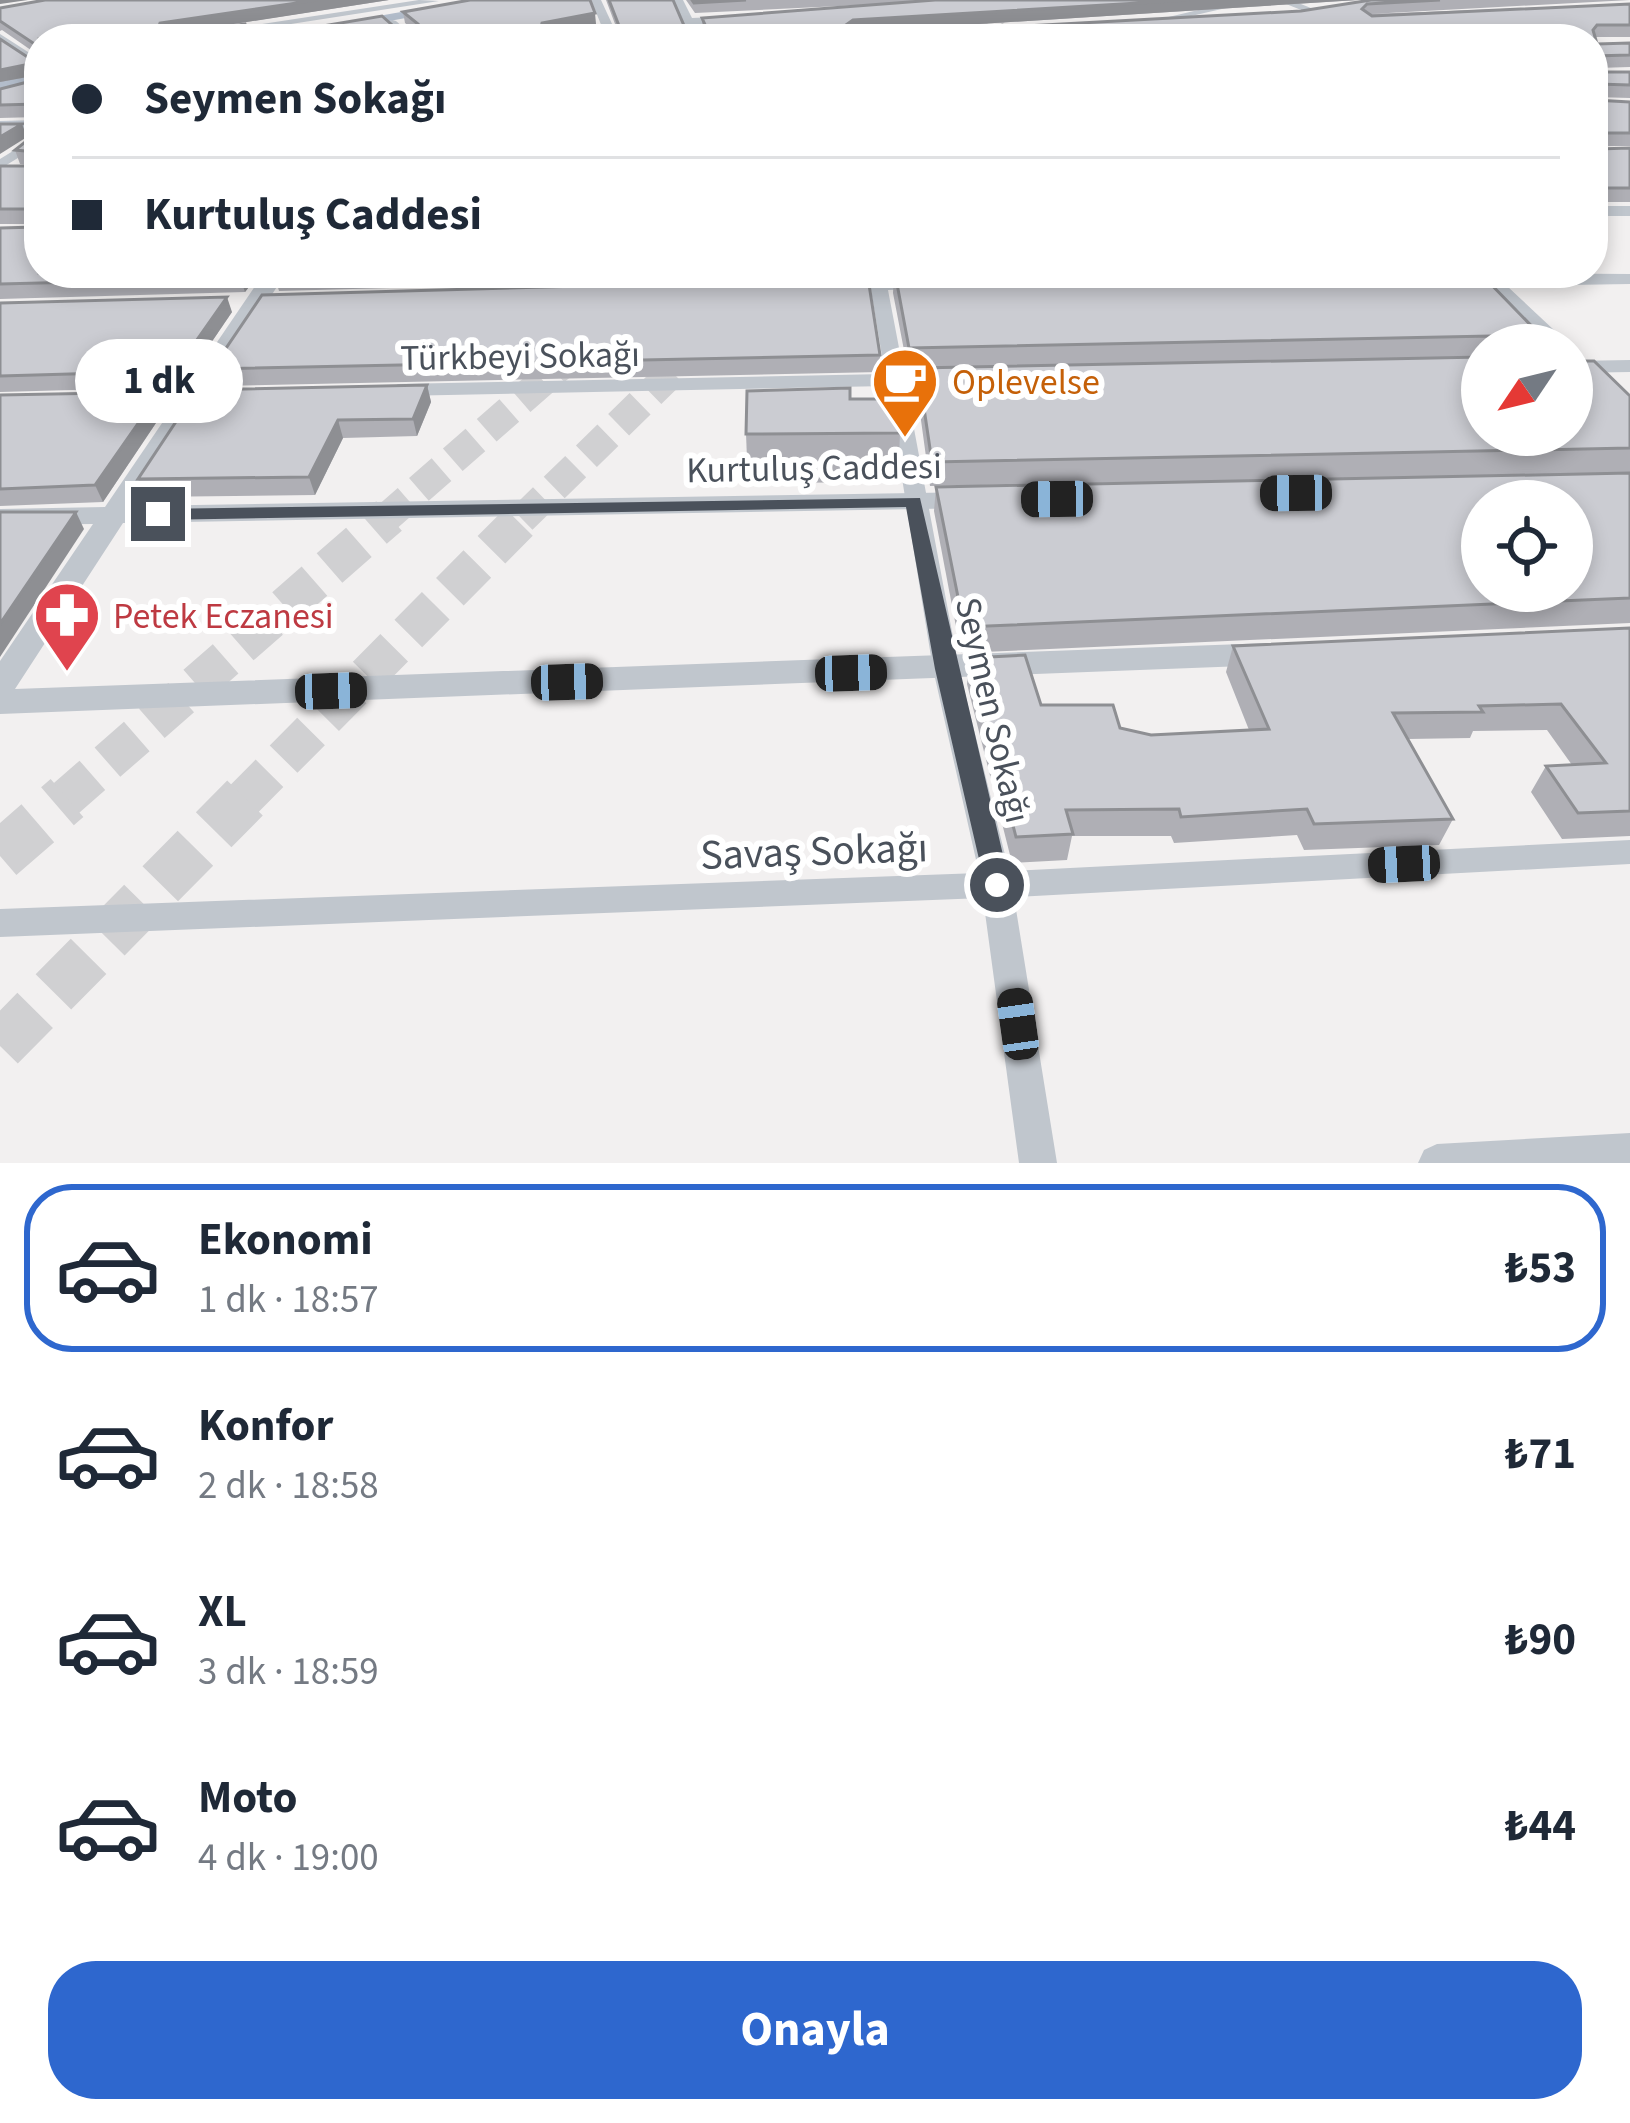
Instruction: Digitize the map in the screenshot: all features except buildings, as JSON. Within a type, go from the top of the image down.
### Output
[{"type":"main road","points":[[333,24],[431,4],[497,0]]},
{"type":"main road","points":[[385,24],[524,0]]},
{"type":"main road","points":[[457,3],[479,8]]},
{"type":"main road","points":[[397,22],[431,4]]},
{"type":"street","points":[[678,0],[689,22],[759,17]]},
{"type":"street","points":[[1148,22],[1256,0]]},
{"type":"street","points":[[1280,0],[1341,16],[1293,23]]},
{"type":"street","points":[[282,24],[431,4]]},
{"type":"street","points":[[1276,16],[1316,12]]},
{"type":"street","points":[[1165,19],[1254,17]]},
{"type":"street","points":[[0,37],[24,57]]},
{"type":"street","points":[[0,169],[24,151]]},
{"type":"street","points":[[0,169],[20,172]]},
{"type":"street","name":"Seymen Sokağı","points":[[880,288],[946,669],[997,885],[1038,1163]]},
{"type":"street","points":[[1500,288],[1538,324]]},
{"type":"street","points":[[0,686],[261,295]]},
{"type":"street","points":[[1593,368],[1630,366]]},
{"type":"street","name":"Türkbeyi Sokağı","points":[[381,391],[968,379]]},
{"type":"street","points":[[108,397],[241,394]]},
{"type":"street","name":"Kurtuluş Caddesi","points":[[0,517],[1010,500]]},
{"type":"street","points":[[0,702],[1299,653]]},
{"type":"street","name":"Savaş Sokağı","points":[[0,923],[997,885],[1630,852]]},
{"type":"street","points":[[1437,1163],[1630,1153]]},
{"type":"tunnel","points":[[918,24],[943,0]]},
{"type":"tunnel","points":[[991,24],[1012,0]]},
{"type":"tunnel","points":[[635,301],[650,288]]},
{"type":"tunnel","points":[[385,519],[638,298]]},
{"type":"tunnel","points":[[523,518],[688,357]]},
{"type":"tunnel","points":[[63,801],[389,516]]},
{"type":"tunnel","points":[[242,801],[523,518]]},
{"type":"tunnel","points":[[0,856],[67,798]]},
{"type":"tunnel","points":[[0,1046],[245,798]]},
{"type":"place","name":"Oplevelse","points":[[905,440]]},
{"type":"place","name":"Petek Eczanesi","points":[[67,674]]},
{"type":"route","points":[[158,514],[914,502],[946,669],[997,885]]}]
